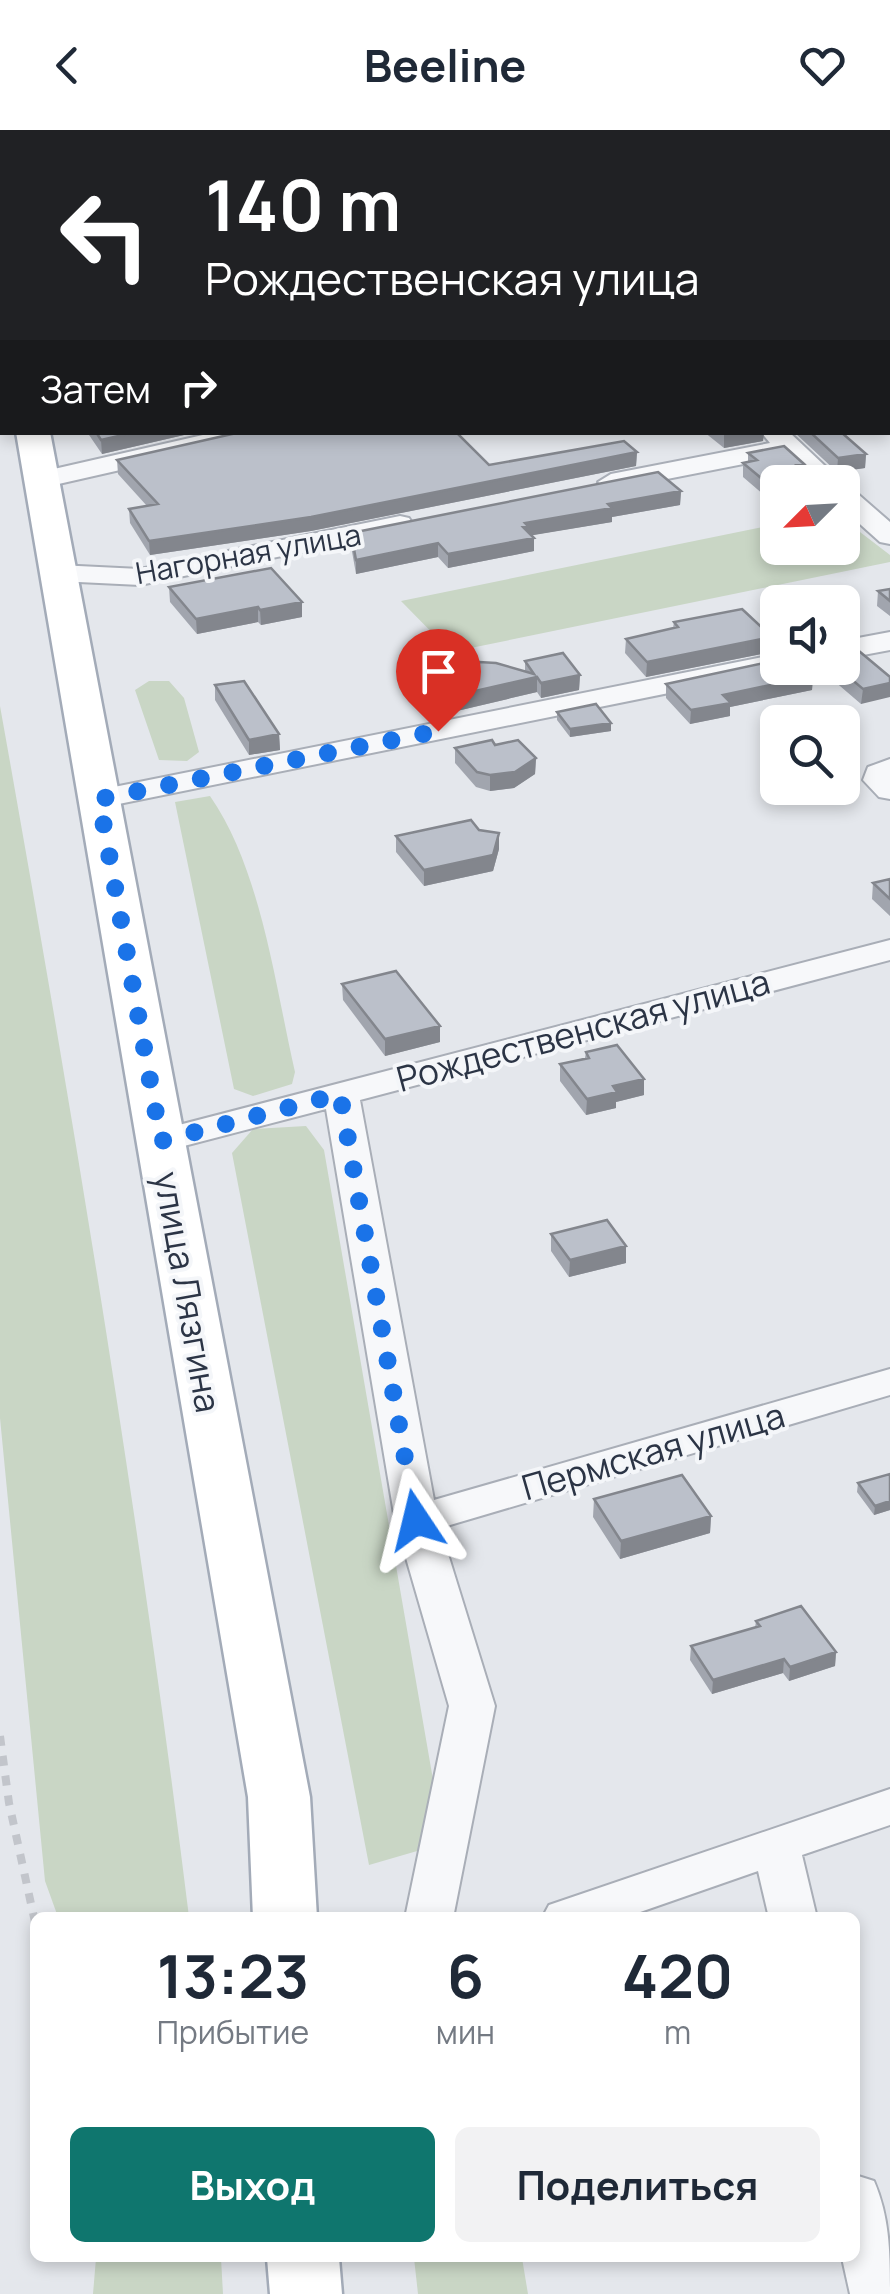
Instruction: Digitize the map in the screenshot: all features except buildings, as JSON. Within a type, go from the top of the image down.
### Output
[{"type":"main road","name":"улица Лязгина","points":[[34,435],[280,1797],[285,1912]]},
{"type":"main road","points":[[304,2262],[306,2294]]},
{"type":"street","points":[[41,480],[239,435]]},
{"type":"street","points":[[579,489],[781,440],[810,465]]},
{"type":"street","points":[[860,510],[890,536]]},
{"type":"street","name":"Нагорная улица","points":[[58,573],[140,576],[426,519]]},
{"type":"street","points":[[99,799],[760,668]]},
{"type":"street","points":[[890,768],[879,774],[878,780],[890,790]]},
{"type":"street","name":"Рождественская улица","points":[[161,1141],[890,950]]},
{"type":"street","points":[[340,1094],[416,1520],[472,1706],[430,1912]]},
{"type":"street","name":"Пермская улица","points":[[416,1520],[890,1382]]},
{"type":"street","points":[[584,1912],[890,1807]]},
{"type":"street","points":[[777,1848],[792,1912]]},
{"type":"street","points":[[860,2219],[877,2294]]},
{"type":"path","points":[[0,1736],[9,1803],[33,1912]]},
{"type":"green space","points":[[760,527],[760,565],[860,565],[860,532],[890,555],[890,562],[778,585],[760,585],[760,589],[451,652],[401,601]]},
{"type":"green space","points":[[149,681],[169,681],[184,698],[199,752],[187,761],[159,760],[135,690]]},
{"type":"green space","points":[[0,706],[103,1310],[188,1912],[56,1912],[45,1881],[0,1418]]},
{"type":"green space","points":[[210,796],[227,825],[254,892],[295,1072],[292,1084],[253,1096],[234,1089],[175,802]]},
{"type":"green space","points":[[306,1126],[324,1150],[440,1820],[424,1849],[369,1865],[232,1153],[253,1129]]},
{"type":"green space","points":[[96,2262],[221,2262],[223,2294],[93,2294]]},
{"type":"green space","points":[[414,2262],[523,2262],[528,2294],[418,2294]]},
{"type":"route","points":[[416,1520],[340,1094],[161,1141],[99,799],[438,731]]}]
